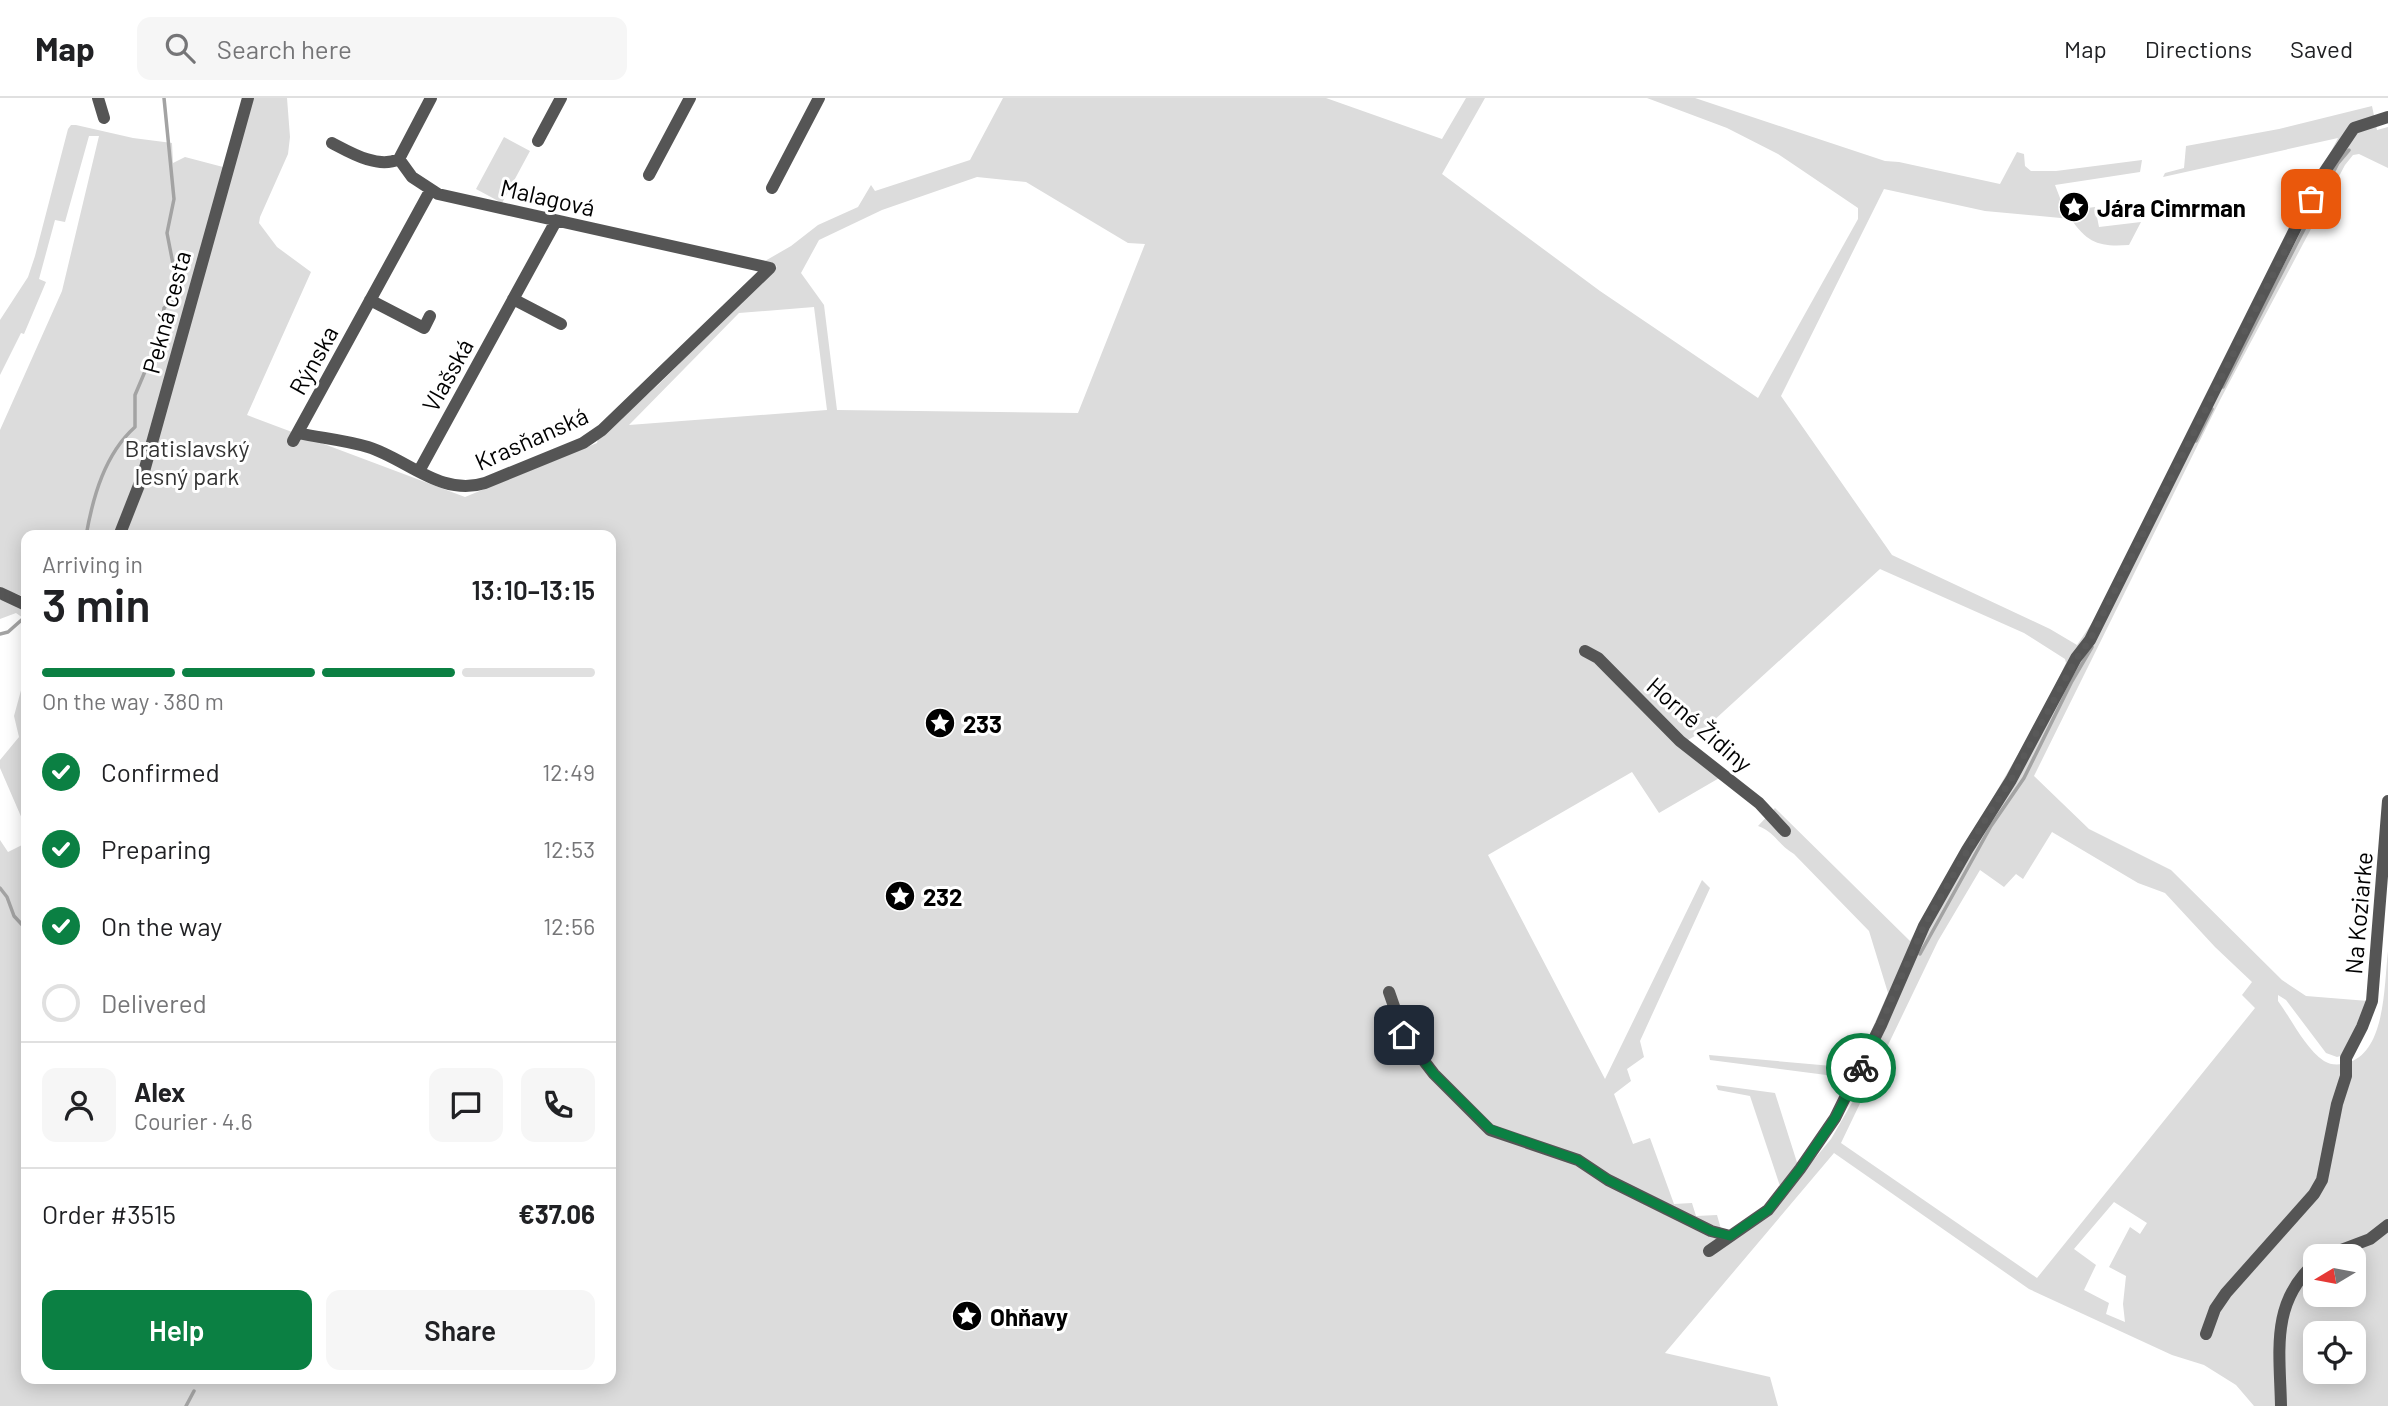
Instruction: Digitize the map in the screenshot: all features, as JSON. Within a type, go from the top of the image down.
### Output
[{"type":"street","points":[[98,98],[104,118]]},
{"type":"street","name":"Pekná cesta","points":[[121,530],[143,475],[248,98]]},
{"type":"street","points":[[332,143],[361,158],[390,162],[399,159],[431,98]]},
{"type":"street","points":[[538,141],[561,98]]},
{"type":"street","points":[[649,175],[690,98]]},
{"type":"street","points":[[772,188],[819,98]]},
{"type":"street","points":[[1710,1251],[1768,1210],[1823,1138],[1848,1095],[1915,943],[1973,840],[2011,780],[2076,659],[2090,640],[2321,177],[2354,128],[2388,117]]},
{"type":"street","points":[[399,159],[412,177],[430,191]]},
{"type":"street","name":"Malagová","points":[[430,191],[770,268]]},
{"type":"street","name":"Rýnska","points":[[295,437],[430,191]]},
{"type":"street","name":"Vlašská","points":[[419,471],[555,221]]},
{"type":"street","name":"Krasňanská","points":[[295,437],[368,447],[452,486],[475,486],[590,439],[607,426],[770,268]]},
{"type":"street","points":[[513,299],[561,324]]},
{"type":"street","points":[[370,300],[424,328],[430,316]]},
{"type":"street","points":[[0,593],[21,603]]},
{"type":"street","name":"Horné Židiny","points":[[1586,651],[1598,658],[1679,741],[1759,803],[1785,831]]},
{"type":"street","name":"Na Koziarke","points":[[2206,1334],[2215,1309],[2226,1293],[2319,1187],[2337,1104],[2346,1076],[2346,1058],[2372,1001],[2388,801]]},
{"type":"street","points":[[1390,992],[1404,1035],[1434,1074],[1490,1129],[1578,1160],[1608,1180],[1711,1231],[1730,1236]]},
{"type":"street","points":[[2357,1244],[2370,1239],[2388,1225]]},
{"type":"street","points":[[2281,1406],[2278,1339],[2294,1286],[2303,1276]]},
{"type":"green space","name":"Bratislavský lesný park","points":[[253,98],[287,98],[290,137],[288,154],[259,223],[277,247],[311,272],[247,415],[465,497],[597,443],[598,439],[658,385],[777,266],[765,261],[791,246],[818,225],[858,207],[871,185],[875,191],[970,160],[1003,98],[1326,98],[1442,139],[1466,98],[1485,98],[1442,174],[1600,291],[1758,398],[1858,219],[1858,208],[1778,154],[1727,128],[1647,98],[1695,98],[1885,161],[2000,184],[2017,152],[2024,154],[2025,166],[2031,171],[2056,171],[2142,160],[2140,172],[2055,185],[2065,211],[2095,207],[2099,227],[2141,222],[2129,245],[2103,244],[2089,239],[2071,219],[1985,211],[1884,189],[1781,396],[1892,555],[2050,629],[2077,645],[2094,620],[2338,138],[2163,177],[2165,173],[2184,168],[2186,146],[2279,129],[2372,106],[2377,130],[2388,127],[2388,168],[2359,154],[2353,155],[2345,165],[2220,400],[2034,776],[2089,829],[2171,870],[2282,980],[2306,996],[2368,1001],[2344,1055],[2337,1057],[2326,1053],[2286,1000],[2278,995],[2278,1001],[2305,1041],[2327,1063],[2337,1065],[2350,1062],[2362,1055],[2371,1044],[2381,1014],[2388,951],[2388,1406],[2254,1406],[2236,1385],[2204,1365],[2172,1355],[2029,1289],[1834,1153],[1665,1353],[1770,1377],[1778,1406],[0,1406],[0,840],[8,852],[21,846],[21,1384],[616,1384],[616,530],[21,530],[21,595],[0,588],[0,430],[62,291],[99,136],[89,136],[65,222],[55,220],[39,279],[46,282],[24,334],[21,333],[0,375],[0,320],[28,277],[68,129],[71,125],[76,125],[133,138],[172,143],[173,163],[185,157],[223,167]],"holes":[[[977,177],[1026,182],[1128,243],[1145,244],[1078,413],[837,410],[824,305],[801,273],[819,240],[882,210]],[[814,307],[827,410],[629,425],[739,313]],[[1880,569],[2024,633],[2065,659],[2066,663],[2039,718],[1910,941],[1775,808],[1758,826],[1794,854],[1869,931],[1888,993],[1855,1068],[1709,1055],[1710,1060],[1865,1080],[1831,1139],[1801,1175],[1775,1093],[1716,1085],[1718,1090],[1750,1096],[1780,1186],[1765,1206],[1728,1231],[1721,1229],[1717,1215],[1696,1216],[1692,1203],[1674,1204],[1650,1138],[1633,1144],[1614,1094],[1631,1081],[1627,1069],[1644,1057],[1640,1041],[1710,888],[1702,880],[1605,1079],[1488,855],[1632,772],[1659,813],[1721,777],[1681,744],[1700,733]],[[2052,832],[2138,883],[2165,893],[2252,982],[2242,995],[2255,1008],[2037,1278],[1841,1143],[1938,941],[1980,870],[2004,887],[2016,874],[2023,879]],[[2114,1202],[2147,1223],[2140,1234],[2130,1227],[2109,1267],[2126,1276],[2123,1304],[2125,1322],[2106,1314],[2109,1303],[2084,1290],[2096,1265],[2074,1249]]]},
{"type":"green space","points":[[504,137],[530,151],[502,203],[476,189]]},
{"type":"green space","points":[[21,596],[21,616],[16,613],[0,619],[0,600]]},
{"type":"green space","points":[[21,690],[21,816],[0,768],[0,760],[19,737],[14,716]]},
{"type":"waterway","points":[[87,530],[92,506],[108,463],[135,427],[135,395],[160,336],[164,308],[173,300],[174,269],[167,233],[174,199],[164,98]]},
{"type":"waterway","points":[[2223,387],[2338,163],[2349,150]]},
{"type":"waterway","points":[[2196,441],[2212,409]]},
{"type":"waterway","points":[[0,634],[8,632],[21,620]]},
{"type":"waterway","points":[[1920,954],[1991,826],[2024,778],[2092,647]]},
{"type":"waterway","points":[[0,888],[7,897],[14,916],[21,924]]},
{"type":"waterway","points":[[186,1406],[194,1391]]},
{"type":"way so far","points":[[1861,1068],[1915,943],[1967,850],[2011,780],[2076,659],[2090,640],[2311,199]]},
{"type":"place","name":"Jára Cimrman","points":[[2074,207]]},
{"type":"place","name":"233","points":[[940,723]]},
{"type":"place","name":"232","points":[[900,896]]},
{"type":"place","name":"Ohňavy","points":[[967,1316]]},
{"type":"route","points":[[1404,1035],[1434,1074],[1490,1129],[1578,1160],[1608,1180],[1711,1231],[1730,1236],[1768,1210],[1800,1169],[1823,1138],[1861,1068]]}]
